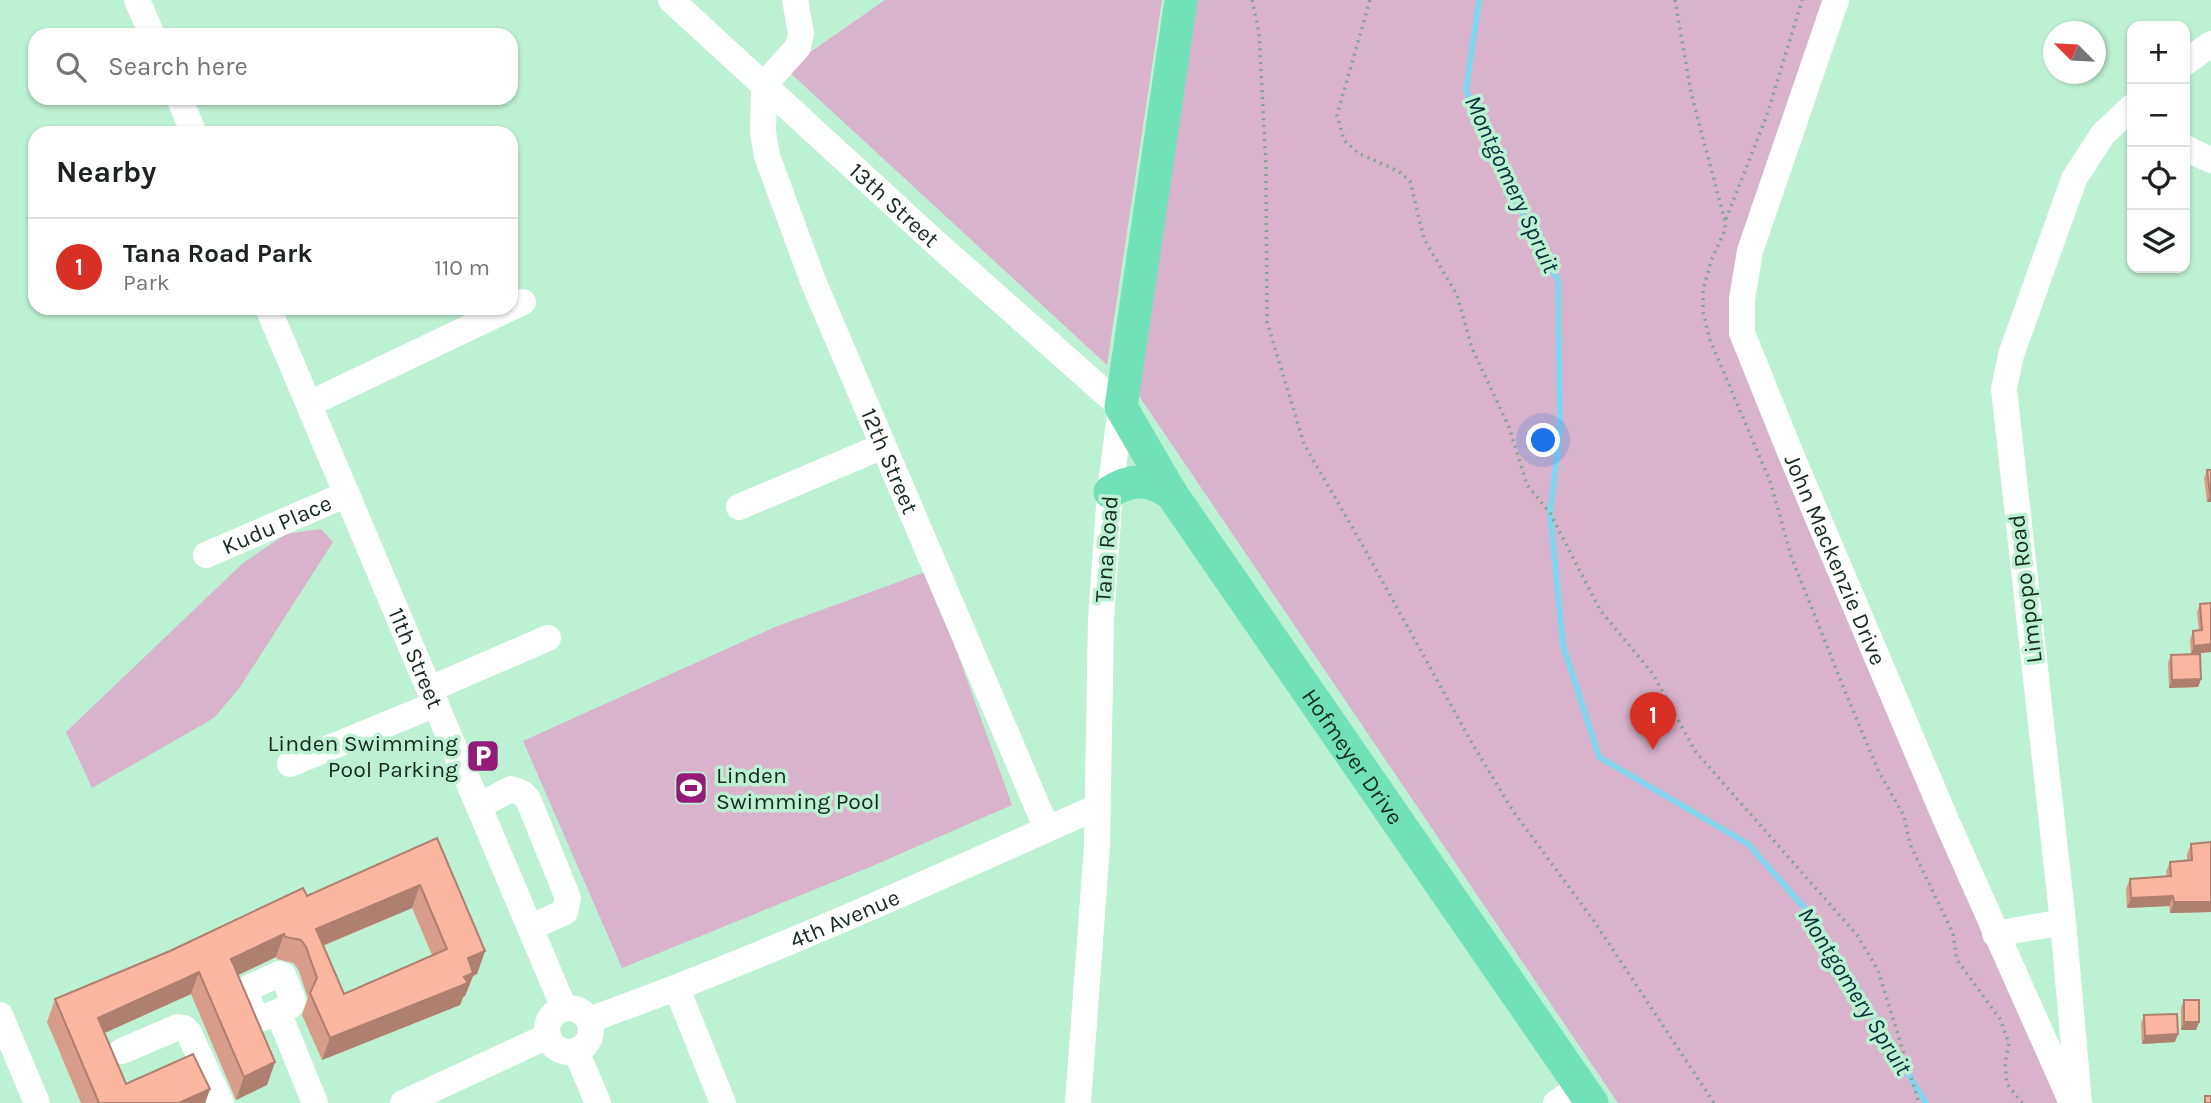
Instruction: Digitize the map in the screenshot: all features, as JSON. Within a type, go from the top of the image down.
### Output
[{"type":"main road","name":"Tana Road","points":[[1121,407],[1181,0]]},
{"type":"main road","name":"Hofmeyer Drive","points":[[1121,407],[1171,493],[1576,1097]]},
{"type":"main road","points":[[1110,492],[1122,485],[1139,481],[1158,485],[1171,493]]},
{"type":"street","points":[[137,0],[149,28]]},
{"type":"street","name":"13th Street","points":[[671,0],[936,243],[1121,407]]},
{"type":"street","points":[[764,85],[798,47],[801,33],[794,0]]},
{"type":"street","name":"John Mackenzie Drive","points":[[1836,0],[1750,251],[1742,299],[1742,333],[1995,934],[2072,1103]]},
{"type":"street","points":[[2190,59],[2211,44]]},
{"type":"street","name":"12th Street","points":[[764,85],[762,132],[770,168],[813,281],[1047,829]]},
{"type":"street","points":[[182,105],[191,126]]},
{"type":"street","name":"Limpopo Road","points":[[2079,1103],[2063,922],[2004,389],[2011,355],[2074,179],[2103,134],[2127,117]]},
{"type":"street","points":[[2190,151],[2211,160]]},
{"type":"street","points":[[518,304],[523,302]]},
{"type":"street","name":"11th Street","points":[[271,315],[564,1009]]},
{"type":"street","points":[[309,404],[496,315]]},
{"type":"street","name":"Tana Road","points":[[1078,1103],[1097,846],[1101,619],[1110,492],[1121,407]]},
{"type":"street","points":[[739,507],[883,446]]},
{"type":"street","name":"Kudu Place","points":[[206,555],[347,494]]},
{"type":"street","points":[[290,764],[433,697],[548,638]]},
{"type":"street","points":[[480,806],[511,789],[522,793],[528,799],[568,898],[565,912],[531,927]]},
{"type":"street","name":"4th Avenue","points":[[589,1020],[677,989],[905,894],[1097,807]]},
{"type":"street","points":[[1995,934],[2063,922]]},
{"type":"street","points":[[677,989],[723,1103]]},
{"type":"street","points":[[564,1009],[578,1010],[589,1020],[590,1035],[583,1047],[576,1051],[555,1048],[548,1036],[548,1022],[552,1016],[564,1009]]},
{"type":"street","points":[[278,1012],[315,1103]]},
{"type":"street","points":[[0,1015],[37,1103]]},
{"type":"street","points":[[122,1051],[178,1027],[184,1028],[189,1033],[221,1103]]},
{"type":"street","points":[[403,1103],[548,1036]]},
{"type":"street","points":[[576,1051],[598,1103]]},
{"type":"path","points":[[1252,0],[1259,32],[1266,166],[1267,322],[1304,444],[1513,811],[1594,922],[1714,1103]]},
{"type":"path","points":[[1370,0],[1337,115],[1344,141],[1358,153],[1398,171],[1410,181],[1424,239],[1457,295],[1472,348],[1509,426],[1527,485],[1550,513],[1600,610],[1653,674],[1695,751],[1857,935],[1878,970],[1919,1103]]},
{"type":"path","points":[[1725,221],[1767,116],[1802,0]]},
{"type":"shaded area","points":[[885,0],[1162,0],[1107,365],[786,69]]},
{"type":"shaded area","points":[[1195,0],[1846,0],[1751,260],[1746,335],[2081,1103],[1618,1103],[1139,396]]},
{"type":"shaded area","points":[[321,529],[333,542],[240,687],[214,718],[92,788],[66,732],[243,563],[286,534]]},
{"type":"shaded area","name":"Linden Swimming Pool","points":[[928,571],[1012,805],[870,867],[622,968],[523,741],[775,627]]},
{"type":"building","points":[[2207,470],[2211,470],[2211,494],[2210,494]]},
{"type":"building","points":[[2211,603],[2211,644],[2194,646],[2193,631],[2202,630],[2200,604]]},
{"type":"building","points":[[2200,654],[2201,679],[2172,680],[2171,655]]},
{"type":"building","points":[[437,838],[485,951],[468,958],[473,973],[464,977],[468,983],[330,1038],[310,993],[317,978],[306,947],[301,940],[285,937],[284,934],[231,959],[275,1062],[244,1077],[199,972],[98,1018],[126,1084],[193,1054],[210,1089],[179,1103],[99,1103],[55,999],[170,951],[303,888],[307,896]],"holes":[[[420,885],[447,949],[344,994],[316,929]]]},
{"type":"building","points":[[2211,842],[2211,902],[2174,902],[2173,896],[2131,898],[2130,879],[2171,876],[2170,862],[2192,860],[2191,844]]},
{"type":"building","points":[[2184,1000],[2199,1000],[2199,1022],[2184,1022]]},
{"type":"building","points":[[2177,1014],[2178,1034],[2145,1036],[2144,1015]]},
{"type":"building","points":[[2205,1096],[2211,1096],[2211,1103],[2205,1103]]},
{"type":"waterway","name":"Montgomery Spruit","points":[[1479,0],[1466,90],[1511,192],[1558,280],[1560,432],[1550,513],[1563,645],[1599,757],[1748,844],[1815,920],[1926,1103]]},
{"type":"place","name":"Tana Road Park","points":[[1653,750]]},
{"type":"place","name":"Linden Swimming Pool Parking","points":[[483,756]]},
{"type":"place","name":"Linden Swimming Pool","points":[[691,788]]}]
